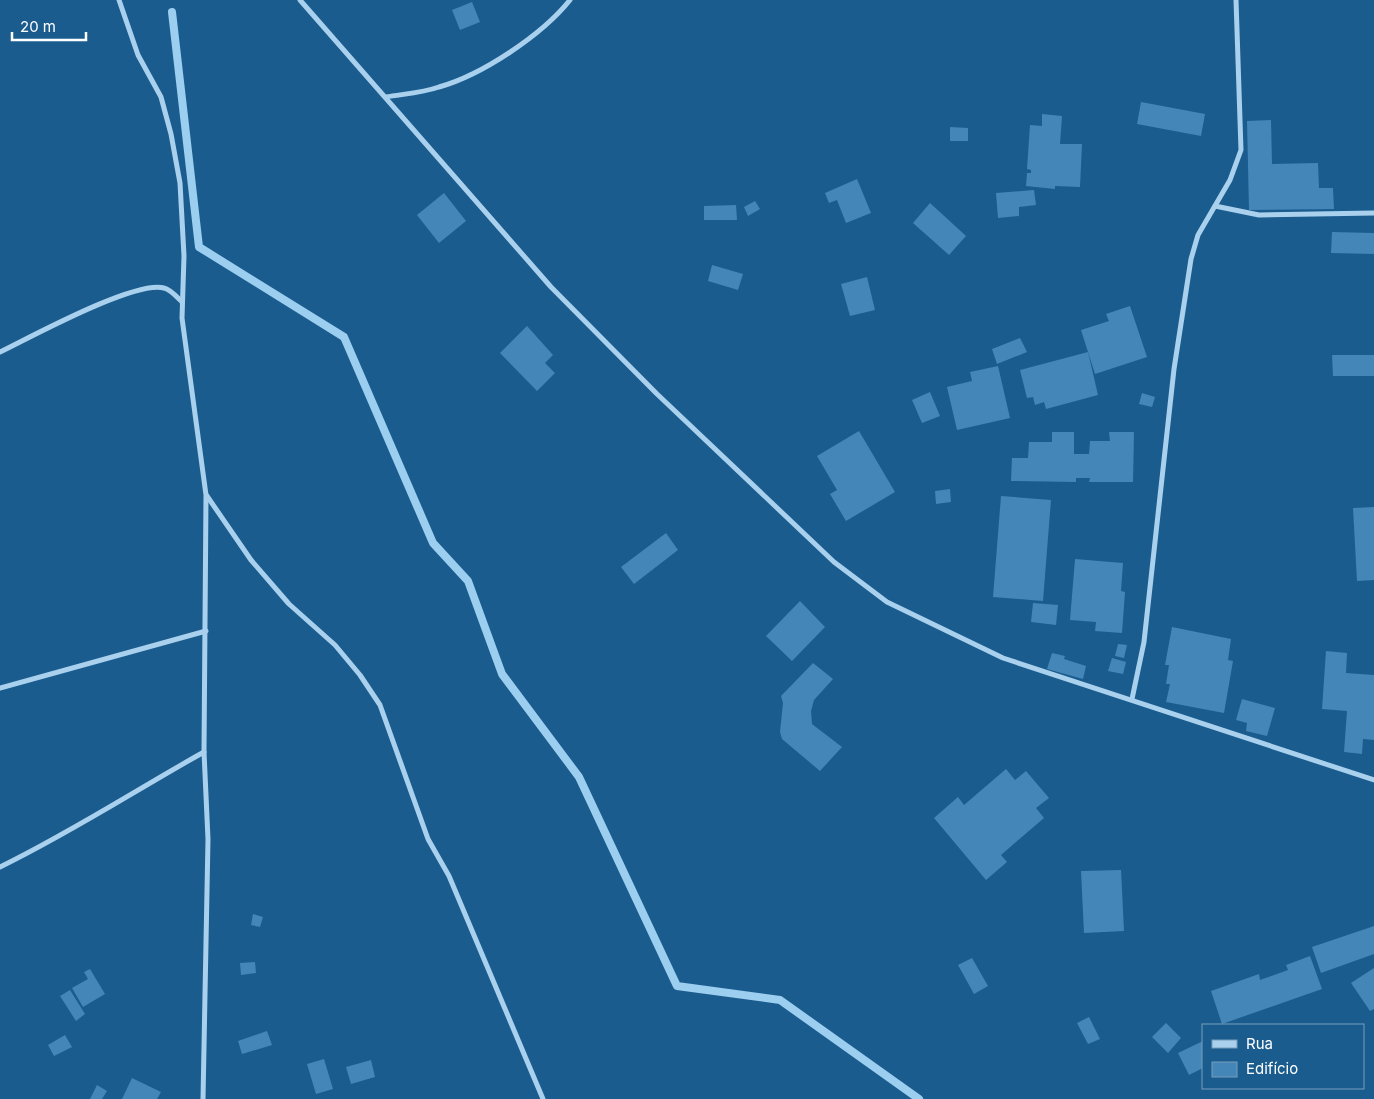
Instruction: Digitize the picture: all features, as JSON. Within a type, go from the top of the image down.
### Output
[{"type":"street","points":[[119,0],[138,55],[161,96],[171,134],[180,183],[184,256],[182,318],[206,495],[204,752],[208,839],[203,1099]]},
{"type":"street","points":[[300,0],[551,287],[657,394],[834,562],[887,602],[1003,658],[1374,780]]},
{"type":"street","points":[[386,97],[439,88],[483,68],[526,41],[570,0]]},
{"type":"street","points":[[1132,699],[1144,642],[1174,369],[1191,259],[1198,235],[1230,180],[1241,150],[1236,0]]},
{"type":"street","points":[[1216,206],[1259,215],[1374,213]]},
{"type":"street","points":[[0,352],[117,297],[142,289],[166,288],[182,302]]},
{"type":"street","points":[[206,495],[251,560],[289,604],[335,645],[360,675],[380,705],[428,839],[449,876],[543,1099]]},
{"type":"street","points":[[0,688],[206,631]]},
{"type":"street","points":[[0,867],[40,848],[121,798],[204,752]]},
{"type":"building","points":[[472,2],[480,22],[460,30],[452,10]]},
{"type":"building","points":[[1141,102],[1205,114],[1201,136],[1137,124]]},
{"type":"building","points":[[1042,114],[1062,116],[1060,144],[1082,144],[1080,187],[1055,186],[1055,189],[1026,186],[1027,173],[1031,173],[1031,170],[1027,169],[1030,125],[1042,126]]},
{"type":"building","points":[[1271,120],[1272,164],[1318,163],[1319,188],[1333,188],[1334,209],[1249,210],[1247,121]]},
{"type":"building","points":[[950,127],[968,128],[968,141],[950,141]]},
{"type":"building","points":[[857,179],[871,213],[846,223],[837,200],[829,203],[825,193]]},
{"type":"building","points":[[1034,190],[1036,205],[1019,207],[1019,216],[998,218],[996,193]]},
{"type":"building","points":[[444,193],[466,221],[439,243],[417,215]]},
{"type":"building","points":[[755,201],[760,209],[748,216],[744,207]]},
{"type":"building","points":[[930,203],[966,236],[949,255],[913,223]]},
{"type":"building","points":[[736,205],[737,220],[704,220],[704,206]]},
{"type":"building","points":[[1332,232],[1374,233],[1374,254],[1331,253]]},
{"type":"building","points":[[712,265],[743,274],[738,290],[708,281]]},
{"type":"building","points":[[867,277],[875,310],[850,316],[841,284]]},
{"type":"building","points":[[1130,306],[1147,357],[1095,374],[1081,330],[1109,321],[1106,314]]},
{"type":"building","points":[[527,326],[553,355],[545,363],[555,373],[537,391],[500,353]]},
{"type":"building","points":[[1020,338],[1027,352],[997,364],[992,349]]},
{"type":"building","points":[[1088,352],[1098,395],[1046,409],[1044,402],[1035,405],[1033,397],[1027,398],[1020,370]]},
{"type":"building","points":[[1332,355],[1374,355],[1374,376],[1333,376]]},
{"type":"building","points":[[998,366],[1010,418],[957,430],[947,387],[972,381],[970,372]]},
{"type":"building","points":[[930,392],[940,416],[922,423],[912,400]]},
{"type":"building","points":[[1142,393],[1155,397],[1152,407],[1139,404]]},
{"type":"building","points":[[859,431],[895,492],[846,521],[830,494],[837,490],[817,456]]},
{"type":"building","points":[[1052,432],[1074,432],[1074,454],[1089,454],[1090,441],[1110,441],[1109,432],[1134,432],[1133,482],[1089,482],[1090,478],[1076,478],[1076,482],[1011,481],[1012,458],[1028,458],[1029,442],[1052,442]]},
{"type":"building","points":[[950,489],[951,502],[936,504],[935,491]]},
{"type":"building","points":[[1001,496],[1051,500],[1043,601],[993,597]]},
{"type":"building","points":[[1374,507],[1374,580],[1357,581],[1353,508]]},
{"type":"building","points":[[666,533],[678,550],[634,584],[621,567]]},
{"type":"building","points":[[1075,559],[1123,563],[1121,591],[1125,592],[1122,633],[1095,631],[1096,622],[1070,620]]},
{"type":"building","points":[[800,601],[825,627],[792,661],[766,636]]},
{"type":"building","points":[[1033,603],[1058,605],[1056,625],[1031,622]]},
{"type":"building","points":[[1172,627],[1231,639],[1228,660],[1233,661],[1224,713],[1166,702],[1170,684],[1166,684],[1169,665],[1165,665]]},
{"type":"building","points":[[1118,644],[1127,645],[1124,658],[1115,656]]},
{"type":"building","points":[[1326,651],[1347,653],[1346,673],[1374,675],[1374,740],[1363,739],[1362,754],[1344,752],[1347,711],[1322,709]]},
{"type":"building","points":[[1052,653],[1065,656],[1064,659],[1086,666],[1083,679],[1047,669]]},
{"type":"building","points":[[1112,658],[1126,662],[1123,674],[1108,671]]},
{"type":"building","points":[[813,663],[833,679],[814,700],[811,711],[812,724],[842,747],[820,771],[782,739],[780,732],[783,703],[781,696]]},
{"type":"building","points":[[1242,699],[1275,708],[1267,736],[1246,731],[1247,723],[1236,720]]},
{"type":"building","points":[[1006,769],[1015,780],[1026,771],[1049,798],[1036,808],[1044,818],[1001,855],[1007,862],[986,880],[934,818],[958,797],[964,805]]},
{"type":"building","points":[[1121,870],[1124,931],[1084,933],[1081,871]]},
{"type":"building","points":[[253,914],[263,917],[260,927],[251,925]]},
{"type":"building","points":[[1374,926],[1374,954],[1321,973],[1312,947]]},
{"type":"building","points":[[1310,956],[1322,989],[1222,1024],[1211,991],[1259,974],[1260,980],[1288,970],[1286,965]]},
{"type":"building","points":[[972,958],[988,986],[974,994],[958,965]]},
{"type":"building","points":[[255,962],[256,973],[241,975],[240,963]]},
{"type":"building","points":[[1374,968],[1374,1009],[1370,1011],[1351,983]]},
{"type":"building","points":[[90,969],[105,994],[83,1007],[72,988],[88,979],[84,972]]},
{"type":"building","points":[[70,990],[85,1014],[76,1021],[60,996]]},
{"type":"building","points":[[1089,1017],[1100,1039],[1088,1044],[1077,1023]]},
{"type":"building","points":[[1166,1023],[1181,1038],[1168,1053],[1152,1037]]},
{"type":"building","points":[[267,1031],[272,1045],[242,1054],[238,1041]]},
{"type":"building","points":[[65,1035],[72,1047],[54,1056],[48,1045]]},
{"type":"building","points":[[1202,1041],[1202,1068],[1189,1075],[1178,1053]]},
{"type":"building","points":[[324,1059],[333,1089],[316,1094],[307,1064]]},
{"type":"building","points":[[371,1060],[375,1077],[351,1084],[346,1067]]},
{"type":"building","points":[[132,1078],[161,1092],[157,1099],[122,1099]]},
{"type":"building","points":[[97,1085],[107,1091],[102,1099],[90,1099]]},
{"type":"waterway","points":[[172,12],[199,247],[344,337],[433,543],[468,581],[502,674],[579,777],[677,986],[780,1000],[919,1099]]}]
